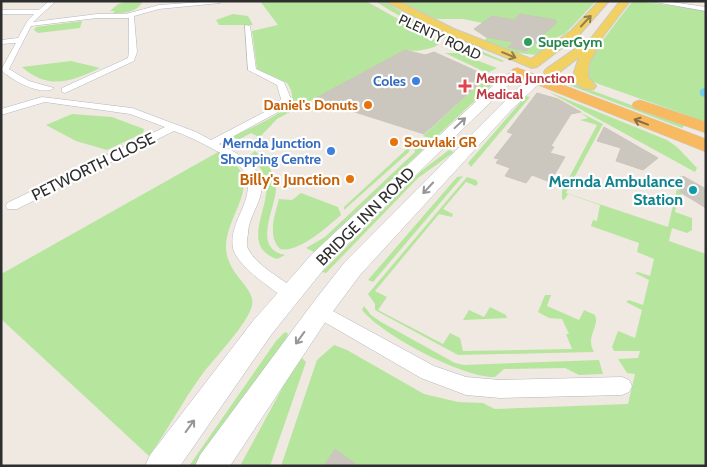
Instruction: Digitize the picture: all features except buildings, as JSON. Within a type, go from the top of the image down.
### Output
[{"type":"highway","name":"PLENTY ROAD","points":[[535,72],[589,86],[706,129]]},
{"type":"highway","name":"PLENTY ROAD","points":[[535,72],[706,146]]},
{"type":"highway","points":[[687,139],[706,129]]},
{"type":"main road","name":"BRIDGE INN ROAD","points":[[211,466],[320,311],[352,269],[520,92],[535,72],[604,1]]},
{"type":"main road","name":"BRIDGE INN ROAD","points":[[161,466],[255,338],[320,259],[502,84],[535,72],[596,40],[625,1]]},
{"type":"main road","name":"PLENTY ROAD","points":[[384,4],[450,31],[535,72]]},
{"type":"main road","name":"PLENTY ROAD","points":[[384,4],[398,18]]},
{"type":"main road","name":"PLENTY ROAD","points":[[442,40],[535,72]]},
{"type":"main road","points":[[589,86],[581,80],[581,70],[585,57],[596,40]]},
{"type":"main road","points":[[290,294],[320,311]]},
{"type":"street","points":[[53,1],[39,12],[30,24],[5,70],[38,95],[71,103],[124,109],[213,143],[239,158],[249,168],[254,178],[255,190],[246,212],[240,248],[244,256],[265,276],[290,294]]},
{"type":"street","points":[[652,1],[704,8]]},
{"type":"street","points":[[669,1],[704,8]]},
{"type":"street","points":[[30,24],[84,18],[129,17],[159,7],[218,4]]},
{"type":"street","points":[[1,12],[39,12]]},
{"type":"street","points":[[1,112],[38,95],[84,80],[122,64],[132,57],[134,25],[129,17]]},
{"type":"street","points":[[213,143],[277,109],[286,99],[282,84],[252,70],[249,28]]},
{"type":"street","points":[[1,42],[22,40]]},
{"type":"street","points":[[38,95],[58,90]]},
{"type":"street","points":[[58,90],[71,103]]},
{"type":"street","name":"PETWORTH CLOSE","points":[[12,206],[174,127]]},
{"type":"street","points":[[320,311],[428,372],[466,386],[500,389],[622,386]]},
{"type":"green space","points":[[129,1],[143,1],[130,12],[113,13],[115,11],[110,11],[118,4]]},
{"type":"green space","points":[[260,1],[366,1],[437,41],[439,44],[423,50],[405,50],[277,119],[258,139],[250,144],[248,143],[259,137],[251,133],[238,140],[233,137],[282,111],[288,106],[292,96],[287,83],[257,69],[252,31],[278,25]]},
{"type":"green space","points":[[375,1],[384,1],[424,26],[504,61],[502,62],[437,35]]},
{"type":"green space","points":[[398,1],[596,1],[566,33],[556,38],[547,49],[538,55],[517,53],[485,41],[486,38],[502,27],[463,19],[436,19]]},
{"type":"green space","points":[[636,1],[706,10],[706,122],[593,82],[586,77],[588,62],[593,53],[631,3]]},
{"type":"green space","points":[[233,14],[248,16],[253,25],[219,25],[216,20]]},
{"type":"green space","points":[[82,21],[80,28],[38,33],[34,30],[36,27]]},
{"type":"green space","points":[[445,53],[458,53],[497,68],[487,73]]},
{"type":"green space","points":[[71,61],[100,68],[70,80],[51,81],[42,79],[22,67]]},
{"type":"green space","points":[[487,76],[498,79],[434,139],[423,136]]},
{"type":"green space","points":[[572,83],[685,125],[682,128],[569,85]]},
{"type":"green space","points":[[549,92],[667,140],[677,147],[697,168],[695,172]]},
{"type":"green space","points":[[526,96],[530,97],[471,167],[468,163]]},
{"type":"green space","points":[[579,112],[603,124],[566,193],[668,227],[680,176],[683,177],[680,192],[682,194],[679,196],[675,212],[692,218],[692,230],[687,233],[672,228],[669,241],[706,254],[706,466],[358,466],[335,450],[324,466],[281,466],[317,360],[334,345],[347,350],[424,394],[458,402],[483,403],[495,409],[628,404],[635,374],[627,373],[618,359],[638,358],[640,351],[614,351],[612,347],[618,331],[635,338],[642,310],[626,302],[629,300],[643,305],[649,280],[635,273],[638,272],[650,276],[654,259],[637,252],[639,243],[591,226],[593,220],[597,221],[600,205],[568,194],[564,200],[562,199],[562,191],[597,125],[580,120],[588,118]]},
{"type":"green space","points":[[72,114],[112,117],[144,129],[143,133],[107,150],[76,141],[46,125]]},
{"type":"green space","points":[[418,141],[428,145],[314,252],[306,248],[325,237],[415,152],[414,144]]},
{"type":"green space","points":[[410,146],[409,152],[344,210],[344,207]]},
{"type":"green space","points":[[449,150],[454,152],[418,178],[326,273],[322,272],[420,172]]},
{"type":"green space","points":[[255,151],[268,166],[276,183],[276,192],[267,235],[269,244],[274,251],[285,255],[277,259],[266,253],[260,245],[258,236],[266,182],[264,174],[249,156]]},
{"type":"green space","points":[[218,152],[234,162],[242,173],[244,184],[242,196],[228,234],[226,248],[231,266],[250,293],[252,305],[244,321],[201,376],[149,456],[1,319],[1,272],[3,273]]},
{"type":"green space","points":[[463,176],[373,282],[368,280],[457,177]]},
{"type":"green space","points":[[467,177],[476,180],[478,183],[476,186],[466,182],[443,209],[453,214],[452,217],[439,214],[375,291],[387,297],[378,310],[443,344],[450,333],[460,338],[463,351],[572,349],[566,334],[569,334],[562,319],[549,318],[538,312],[545,295],[551,295],[547,306],[579,320],[584,310],[595,315],[596,324],[591,341],[594,352],[458,355],[375,310],[375,304],[368,294]]},
{"type":"green space","points":[[301,193],[338,207],[341,215],[304,243],[288,249],[280,249],[276,244],[273,231],[279,199],[292,200]]},
{"type":"green space","points":[[364,306],[371,315],[381,322],[455,363],[464,365],[599,360],[603,374],[579,375],[565,368],[504,369],[495,377],[481,375],[444,363],[404,342],[372,320],[362,310]]},
{"type":"green space","points":[[490,307],[506,315],[507,318],[463,320],[469,310],[484,317]]},
{"type":"green space","points":[[286,332],[288,334],[287,339],[198,466],[189,466],[276,341]]},
{"type":"green space","points":[[302,358],[306,362],[270,466],[240,466],[285,383]]},
{"type":"waterway","points":[[706,90],[706,95]]},
{"type":"place","name":"SuperGym","points":[[528,42]]},
{"type":"place","name":"Coles","points":[[416,81]]},
{"type":"place","name":"Mernda Junction Medical","points":[[465,86]]},
{"type":"place","name":"Daniel's Donuts","points":[[368,105]]},
{"type":"place","name":"Souvlaki GR","points":[[394,142]]},
{"type":"place","name":"Mernda Junction Shopping Centre","points":[[331,151]]},
{"type":"place","name":"Billy's Junction","points":[[350,179]]},
{"type":"place","name":"Mernda Ambulance Station","points":[[693,190]]}]
